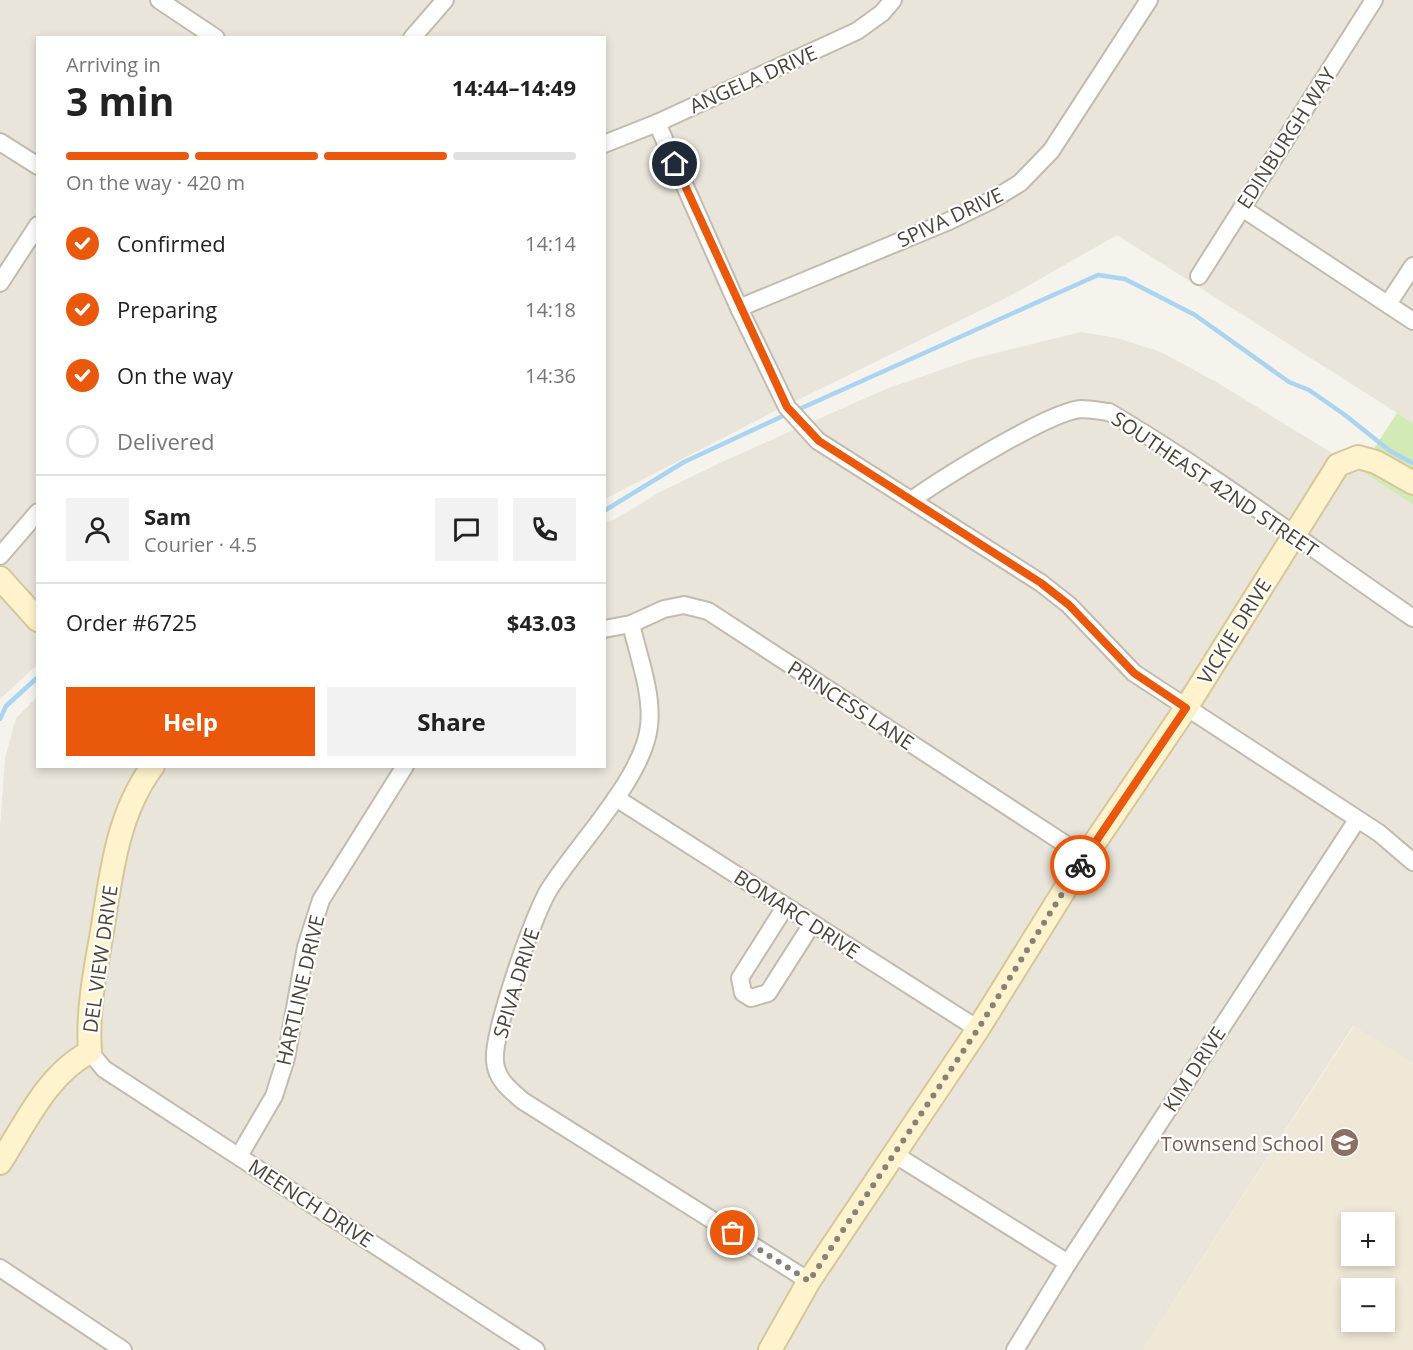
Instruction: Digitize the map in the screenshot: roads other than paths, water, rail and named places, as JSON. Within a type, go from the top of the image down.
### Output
[{"type":"street","points":[[159,0],[213,36]]},
{"type":"street","points":[[414,36],[446,0]]},
{"type":"street","name":"ANGELA DRIVE","points":[[606,143],[657,123],[857,31],[882,13],[893,0]]},
{"type":"street","name":"SPIVA DRIVE","points":[[739,308],[949,221],[1020,183],[1052,151],[1149,0]]},
{"type":"street","name":"EDINBURGH WAY","points":[[1199,276],[1374,0]]},
{"type":"street","points":[[657,123],[739,308],[787,407],[819,441],[1041,583],[1069,605],[1134,673],[1357,820],[1379,832],[1413,862]]},
{"type":"street","points":[[0,142],[36,165]]},
{"type":"street","points":[[1242,208],[1413,321]]},
{"type":"street","points":[[0,283],[36,228]]},
{"type":"street","points":[[1388,304],[1413,266]]},
{"type":"street","name":"SOUTHEAST 42ND STREET","points":[[913,499],[937,482],[1054,417],[1080,409],[1109,412],[1258,508],[1293,536],[1413,618]]},
{"type":"street","name":"VICKIE DRIVE","points":[[770,1350],[809,1281],[978,1029],[1085,857],[1186,708],[1338,465],[1358,457],[1376,462],[1413,483]]},
{"type":"street","points":[[0,556],[36,514]]},
{"type":"street","points":[[0,578],[36,618]]},
{"type":"street","name":"PRINCESS LANE","points":[[606,629],[631,624],[664,609],[684,605],[708,611],[1085,857]]},
{"type":"street","name":"SPIVA DRIVE","points":[[631,624],[648,703],[649,727],[642,752],[616,798],[549,889],[530,931],[499,1028],[495,1061],[503,1084],[532,1107],[809,1281]]},
{"type":"street","name":"DEL VIEW DRIVE","points":[[0,1162],[55,1076],[74,1060],[90,1052],[88,1025],[115,853],[128,808],[152,768]]},
{"type":"street","name":"HARTLINE DRIVE","points":[[239,1156],[273,1096],[286,1058],[306,947],[321,900],[404,768]]},
{"type":"street","name":"BOMARC DRIVE","points":[[616,798],[978,1029]]},
{"type":"street","name":"KIM DRIVE","points":[[1015,1350],[1068,1263],[1357,820]]},
{"type":"street","points":[[785,907],[740,978],[743,993],[751,998],[768,993],[812,924]]},
{"type":"street","name":"MEENCH DRIVE","points":[[90,1052],[104,1070],[536,1350]]},
{"type":"street","points":[[894,1154],[1068,1263]]},
{"type":"street","points":[[0,1268],[120,1349]]},
{"type":"waterway","points":[[795,411],[1098,275],[1125,279],[1195,315],[1289,382],[1309,390],[1345,415],[1390,451],[1413,463]]},
{"type":"waterway","points":[[606,510],[684,462],[787,414]]},
{"type":"waterway","points":[[0,719],[6,706],[36,679]]},
{"type":"place","name":"Townsend School","points":[[1345,1143]]}]
